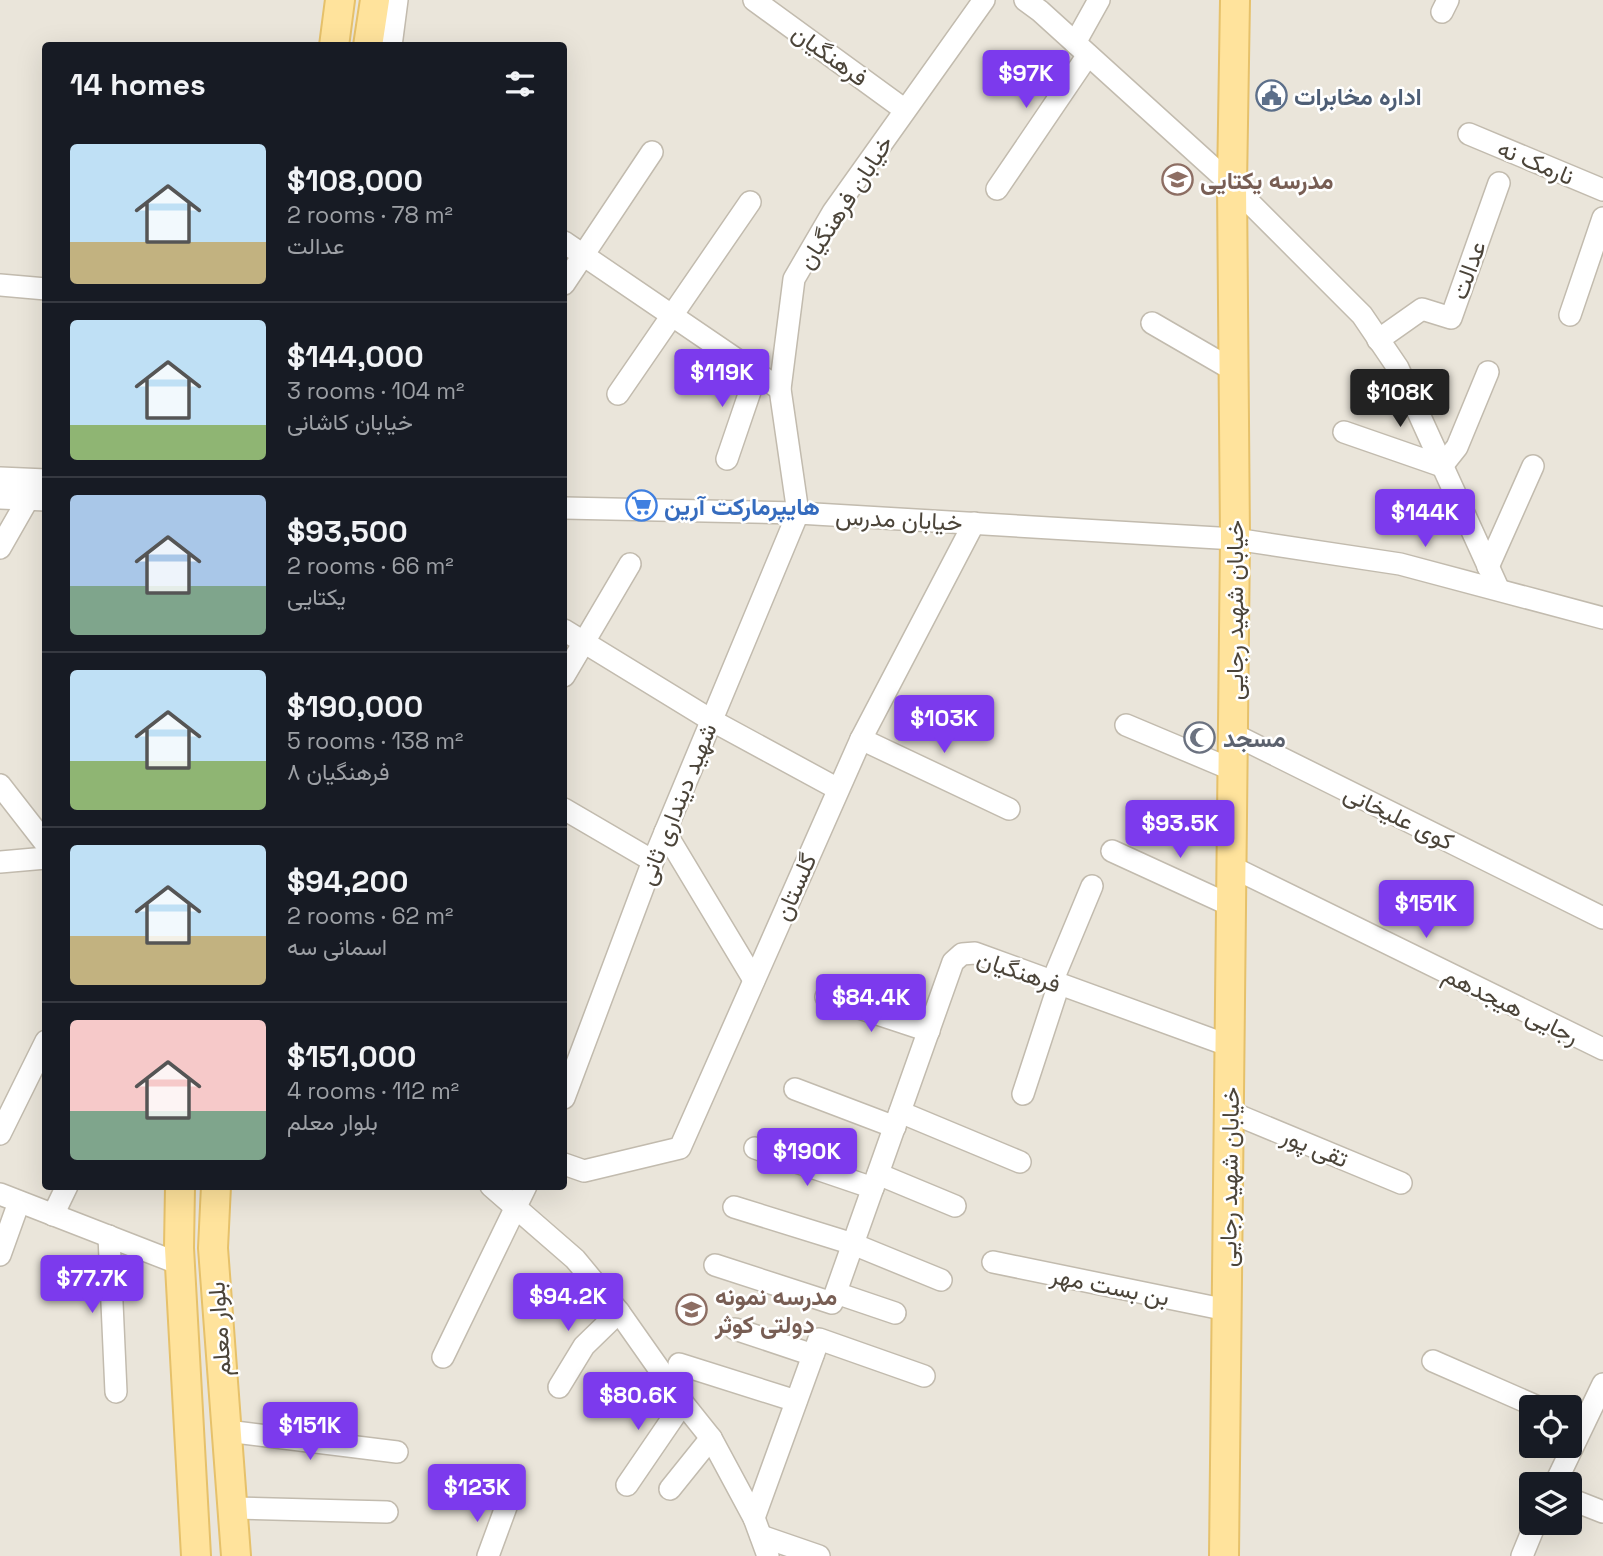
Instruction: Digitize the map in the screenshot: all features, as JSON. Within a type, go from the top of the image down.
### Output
[{"type":"main road","points":[[335,42],[340,0]]},
{"type":"main road","points":[[369,42],[375,0]]},
{"type":"main road","name":"خیابان شهید رجایی","points":[[1224,1556],[1235,539],[1232,185],[1234,1]]},
{"type":"main road","name":"بلوار معلم","points":[[180,1190],[180,1264],[196,1556]]},
{"type":"main road","name":"بلوار معلم","points":[[216,1190],[213,1248],[236,1556]]},
{"type":"street","points":[[392,42],[397,0]]},
{"type":"street","name":"فرهنگیان","points":[[754,0],[905,110]]},
{"type":"street","name":"خیابان فرهنگیان","points":[[798,513],[780,389],[794,279],[833,212],[984,0]]},
{"type":"street","points":[[1025,0],[1232,185],[1362,315],[1398,368],[1497,588]]},
{"type":"street","points":[[998,189],[1082,49],[1099,0]]},
{"type":"street","name":"نارمک نه","points":[[1469,134],[1603,190]]},
{"type":"street","points":[[567,280],[652,152]]},
{"type":"street","name":"عدالت","points":[[1378,340],[1422,309],[1451,318],[1499,183]]},
{"type":"street","points":[[618,394],[750,202]]},
{"type":"street","points":[[1570,315],[1603,218]]},
{"type":"street","points":[[567,244],[780,389]]},
{"type":"street","points":[[0,285],[42,289]]},
{"type":"street","points":[[1152,323],[1233,370]]},
{"type":"street","points":[[1442,466],[1457,447],[1488,372]]},
{"type":"street","points":[[727,458],[757,374]]},
{"type":"street","points":[[1344,432],[1442,466]]},
{"type":"street","points":[[1488,567],[1533,466]]},
{"type":"street","points":[[0,478],[42,480]]},
{"type":"street","points":[[0,498],[36,499]]},
{"type":"street","points":[[0,548],[36,499]]},
{"type":"street","name":"خیابان مدرس","points":[[567,508],[798,513],[1235,539],[1400,564],[1603,618]]},
{"type":"street","name":"شهید دینداری ثانی","points":[[567,1090],[653,861],[798,513]]},
{"type":"street","name":"گلستان","points":[[567,1165],[584,1171],[680,1148],[861,738],[974,523]]},
{"type":"street","points":[[567,670],[630,564]]},
{"type":"street","points":[[567,633],[711,720],[838,789]]},
{"type":"street","points":[[1126,725],[1233,770]]},
{"type":"street","name":"کوی علیخانی","points":[[1233,734],[1603,918]]},
{"type":"street","points":[[861,738],[1009,809]]},
{"type":"street","points":[[0,785],[42,841]]},
{"type":"street","points":[[567,811],[653,861]]},
{"type":"street","points":[[665,832],[754,980]]},
{"type":"street","points":[[0,862],[42,846]]},
{"type":"street","points":[[1112,852],[1232,906]]},
{"type":"street","name":"رجایی هیجدهم","points":[[1232,867],[1603,1049]]},
{"type":"street","points":[[1023,1094],[1056,983],[1092,886]]},
{"type":"street","name":"فرهنگیان","points":[[834,1298],[953,962],[962,954],[975,953],[1230,1046]]},
{"type":"street","points":[[826,997],[929,1031]]},
{"type":"street","points":[[0,1134],[42,1049]]},
{"type":"street","points":[[795,1089],[1020,1162]]},
{"type":"street","name":"تقی پور","points":[[1230,1112],[1401,1183]]},
{"type":"street","points":[[755,1148],[955,1206]]},
{"type":"street","points":[[53,1215],[65,1190]]},
{"type":"street","points":[[495,1190],[575,1259],[619,1312],[711,1438],[761,1537],[819,1556]]},
{"type":"street","points":[[443,1357],[524,1190]]},
{"type":"street","points":[[0,1255],[9,1198],[180,1264]]},
{"type":"street","points":[[734,1207],[853,1244],[941,1280]]},
{"type":"street","points":[[109,1237],[116,1392]]},
{"type":"street","name":"بن بست مهر","points":[[993,1262],[1227,1310]]},
{"type":"street","points":[[715,1265],[895,1313]]},
{"type":"street","points":[[559,1387],[584,1346],[619,1312]]},
{"type":"street","points":[[735,1329],[816,1347],[923,1376]]},
{"type":"street","points":[[761,1537],[796,1401],[816,1347]]},
{"type":"street","points":[[1433,1361],[1519,1399]]},
{"type":"street","points":[[679,1364],[796,1401]]},
{"type":"street","points":[[1582,1415],[1603,1384]]},
{"type":"street","points":[[627,1485],[683,1403]]},
{"type":"street","points":[[227,1431],[397,1452]]},
{"type":"street","points":[[670,1489],[711,1438]]},
{"type":"street","points":[[1582,1504],[1603,1512]]},
{"type":"street","points":[[488,1556],[506,1507]]},
{"type":"street","points":[[233,1508],[387,1512]]},
{"type":"street","points":[[1522,1556],[1531,1535]]},
{"type":"shaded area","points":[[0,0],[1603,0],[1603,1556],[0,1556]]},
{"type":"place","name":"اداره مخابرات","points":[[1271,96]]},
{"type":"place","name":"مدرسه یکتایی","points":[[1177,180]]},
{"type":"place","name":"هایپرمارکت آرین","points":[[641,506]]},
{"type":"place","name":"مسجد","points":[[1200,738]]},
{"type":"place","name":"مدرسه نمونه دولتی کوثر","points":[[692,1310]]}]
